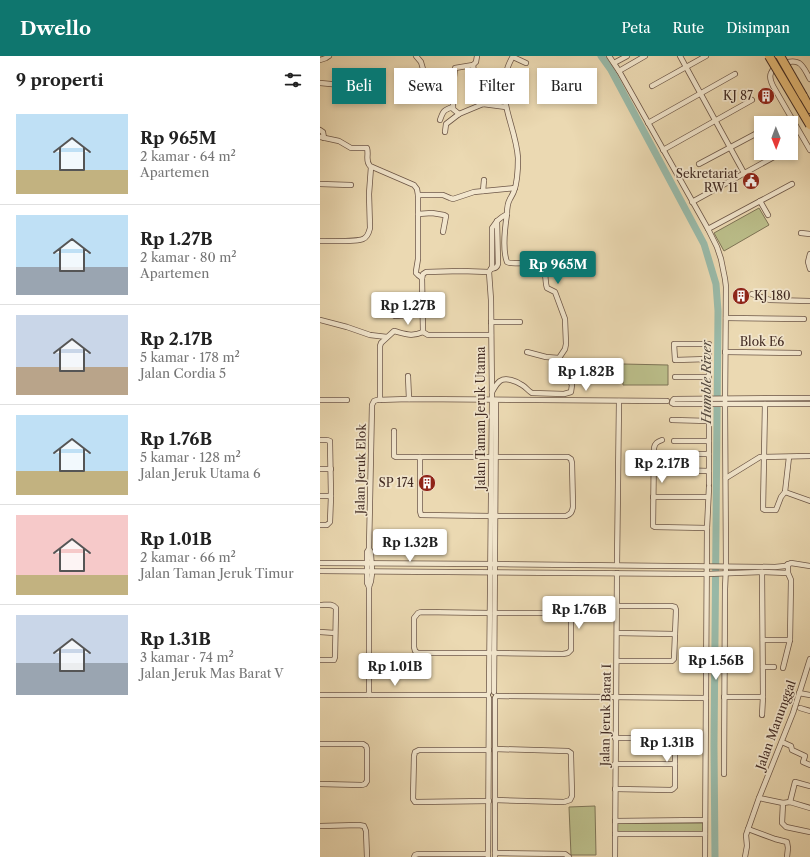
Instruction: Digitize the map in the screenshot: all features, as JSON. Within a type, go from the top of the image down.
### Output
[{"type":"highway","points":[[769,56],[810,125]]},
{"type":"highway","points":[[780,56],[810,109]]},
{"type":"street","points":[[320,60],[329,56]]},
{"type":"street","points":[[416,56],[421,62],[422,68]]},
{"type":"street","points":[[474,68],[473,65],[476,62],[477,56]]},
{"type":"street","points":[[609,56],[619,71],[708,229],[717,247],[724,270],[726,287],[724,401],[726,478],[726,566],[724,573],[724,774]]},
{"type":"street","points":[[614,63],[627,56]]},
{"type":"street","points":[[619,71],[645,56]]},
{"type":"street","points":[[680,56],[744,173]]},
{"type":"street","points":[[652,86],[706,56]]},
{"type":"street","points":[[526,64],[513,57],[507,69],[504,81],[506,107],[516,142],[518,164],[517,180],[514,192],[508,203],[505,235],[505,258],[507,262],[512,264],[538,263],[544,269],[547,288],[555,292],[565,319],[566,344],[565,349],[559,358]]},
{"type":"street","points":[[810,79],[801,65],[792,61],[779,65],[771,72],[770,76],[773,86],[810,150]]},
{"type":"street","points":[[459,114],[453,107],[452,98],[455,68],[473,65]]},
{"type":"street","points":[[648,123],[735,74]]},
{"type":"street","points":[[320,84],[332,85]]},
{"type":"street","points":[[663,150],[752,100]]},
{"type":"street","points":[[445,132],[446,124],[459,114],[483,104]]},
{"type":"street","points":[[491,104],[506,107]]},
{"type":"street","points":[[440,120],[445,110],[453,107]]},
{"type":"street","points":[[320,130],[322,132],[322,138],[339,141],[351,148],[367,148],[367,162],[371,167],[414,185],[417,189],[418,259],[416,274],[422,278]]},
{"type":"street","points":[[699,164],[754,135]]},
{"type":"street","points":[[692,202],[768,160]]},
{"type":"street","points":[[320,241],[359,240],[366,238],[370,228],[369,194],[371,167]]},
{"type":"street","points":[[483,191],[484,180]]},
{"type":"street","points":[[320,184],[351,185]]},
{"type":"street","points":[[708,229],[792,184]]},
{"type":"street","points":[[418,195],[443,195],[454,198],[474,192],[515,188]]},
{"type":"street","points":[[760,201],[768,215]]},
{"type":"street","points":[[418,214],[444,214],[446,216],[443,232]]},
{"type":"street","points":[[423,332],[423,274],[426,272],[490,271],[498,266],[497,221],[502,216],[507,214]]},
{"type":"street","points":[[801,233],[810,234]]},
{"type":"street","points":[[810,254],[808,262],[810,270]]},
{"type":"street","name":"Jalan Taman Jeruk Utama","points":[[490,271],[492,394],[494,400],[492,695],[495,750],[495,855]]},
{"type":"street","points":[[752,294],[770,300],[810,301]]},
{"type":"street","points":[[395,316],[422,314]]},
{"type":"street","points":[[726,318],[804,319]]},
{"type":"street","points":[[320,320],[370,335],[387,337]]},
{"type":"street","points":[[491,322],[520,322]]},
{"type":"street","points":[[491,334],[428,334],[423,332],[410,335],[394,331],[381,343],[380,346],[380,400],[667,401]]},
{"type":"street","points":[[705,857],[706,698],[709,574],[707,528],[709,485],[709,420],[711,401],[709,344],[674,344],[675,360],[709,359]]},
{"type":"street","points":[[527,352],[546,357],[559,358]]},
{"type":"street","name":"Blok E6","points":[[725,352],[799,353]]},
{"type":"street","points":[[492,394],[499,382],[503,380],[508,380],[522,385],[532,393],[571,392],[572,385],[559,358]]},
{"type":"street","points":[[408,376],[409,399]]},
{"type":"street","points":[[675,377],[709,377]]},
{"type":"street","points":[[711,401],[672,403],[672,400],[674,399],[724,401],[810,398]]},
{"type":"street","points":[[320,400],[347,400]]},
{"type":"street","name":"Jalan Jeruk Elok","points":[[369,695],[369,587],[371,583],[369,564],[371,552],[369,549],[372,403],[380,400]]},
{"type":"street","points":[[617,565],[619,401]]},
{"type":"street","points":[[724,401],[765,404],[810,404]]},
{"type":"street","points":[[765,404],[764,510],[776,510],[781,497],[786,492],[789,457]]},
{"type":"street","points":[[672,420],[709,420]]},
{"type":"street","points":[[394,431],[394,456],[396,457],[420,457],[494,457],[568,457],[571,459],[572,463],[572,512],[566,516],[421,515],[420,457]]},
{"type":"street","points":[[320,440],[330,441],[331,469],[330,522],[327,525],[320,525]]},
{"type":"street","points":[[662,440],[657,442],[655,445],[653,526],[707,528]]},
{"type":"street","points":[[674,441],[709,441]]},
{"type":"street","points":[[673,454],[709,454]]},
{"type":"street","points":[[726,478],[757,458],[764,456],[810,456]]},
{"type":"street","points":[[320,469],[331,469]]},
{"type":"street","points":[[674,470],[709,471]]},
{"type":"street","points":[[786,492],[810,501]]},
{"type":"street","points":[[320,496],[331,496]]},
{"type":"street","points":[[654,497],[708,497]]},
{"type":"street","points":[[320,564],[774,567],[785,566],[791,563],[810,566]]},
{"type":"street","points":[[783,668],[790,640],[791,580],[788,573],[788,564]]},
{"type":"street","points":[[560,565],[560,572]]},
{"type":"street","points":[[320,571],[369,573],[788,573]]},
{"type":"street","points":[[762,572],[762,715]]},
{"type":"street","name":"Jalan Jeruk Barat I","points":[[615,857],[617,573]]},
{"type":"street","points":[[320,605],[334,605],[336,608],[335,659],[320,660]]},
{"type":"street","points":[[617,606],[671,606],[675,607],[676,610],[674,659],[672,661],[617,661]]},
{"type":"street","points":[[421,612],[563,613],[568,614],[570,617],[571,650],[568,653],[492,653],[418,654],[414,647],[414,618],[421,612]]},
{"type":"street","points":[[320,632],[336,633]]},
{"type":"street","points":[[617,633],[675,634]]},
{"type":"street","points":[[763,640],[790,640]]},
{"type":"street","name":"Jalan Manunggal","points":[[745,857],[747,846],[746,835],[793,713],[810,659]]},
{"type":"street","points":[[763,667],[774,667]]},
{"type":"street","points":[[799,693],[810,695]]},
{"type":"street","points":[[320,695],[492,695],[706,698]]},
{"type":"street","name":"Jalan Taman Jeruk Utama","points":[[488,856],[489,750],[492,695]]},
{"type":"street","points":[[724,697],[763,697]]},
{"type":"street","points":[[800,708],[810,711]]},
{"type":"street","points":[[615,738],[671,738],[675,742],[675,787],[673,789],[615,789]]},
{"type":"street","points":[[782,742],[791,746],[792,750],[805,756],[803,762],[810,765]]},
{"type":"street","points":[[320,744],[363,744],[366,746],[367,781],[362,785],[320,784]]},
{"type":"street","points":[[488,801],[415,802],[413,799],[415,752],[419,750],[489,750]]},
{"type":"street","points":[[495,750],[571,752],[572,796],[570,800],[564,802],[495,800]]},
{"type":"street","points":[[615,764],[675,764]]},
{"type":"street","points":[[790,802],[795,782],[810,786]]},
{"type":"street","points":[[759,798],[783,804],[790,802],[810,808]]},
{"type":"street","points":[[783,804],[782,823],[784,826],[810,832]]},
{"type":"street","points":[[615,821],[705,820]]},
{"type":"street","points":[[320,826],[362,825],[366,830],[367,857]]},
{"type":"street","points":[[748,829],[775,840],[787,842],[787,857]]},
{"type":"street","points":[[615,834],[705,834]]},
{"type":"street","points":[[414,857],[415,854],[488,856]]},
{"type":"street","points":[[495,855],[565,854],[569,857]]},
{"type":"green space","points":[[759,208],[769,225],[724,251],[714,233]]},
{"type":"green space","points":[[623,364],[668,365],[668,385],[623,385]]},
{"type":"green space","points":[[595,806],[596,855],[571,855],[569,807]]},
{"type":"green space","points":[[617,823],[704,823],[704,832],[617,833]]},
{"type":"waterway","name":"Humble River","points":[[601,56],[611,70],[704,244],[716,284],[718,311],[714,745],[715,857]]},
{"type":"place","name":"KJ 87","points":[[766,96]]},
{"type":"place","name":"Sekretariat RW 11","points":[[751,181]]},
{"type":"place","name":"KJ 180","points":[[741,296]]},
{"type":"place","name":"SP 174","points":[[427,483]]}]
